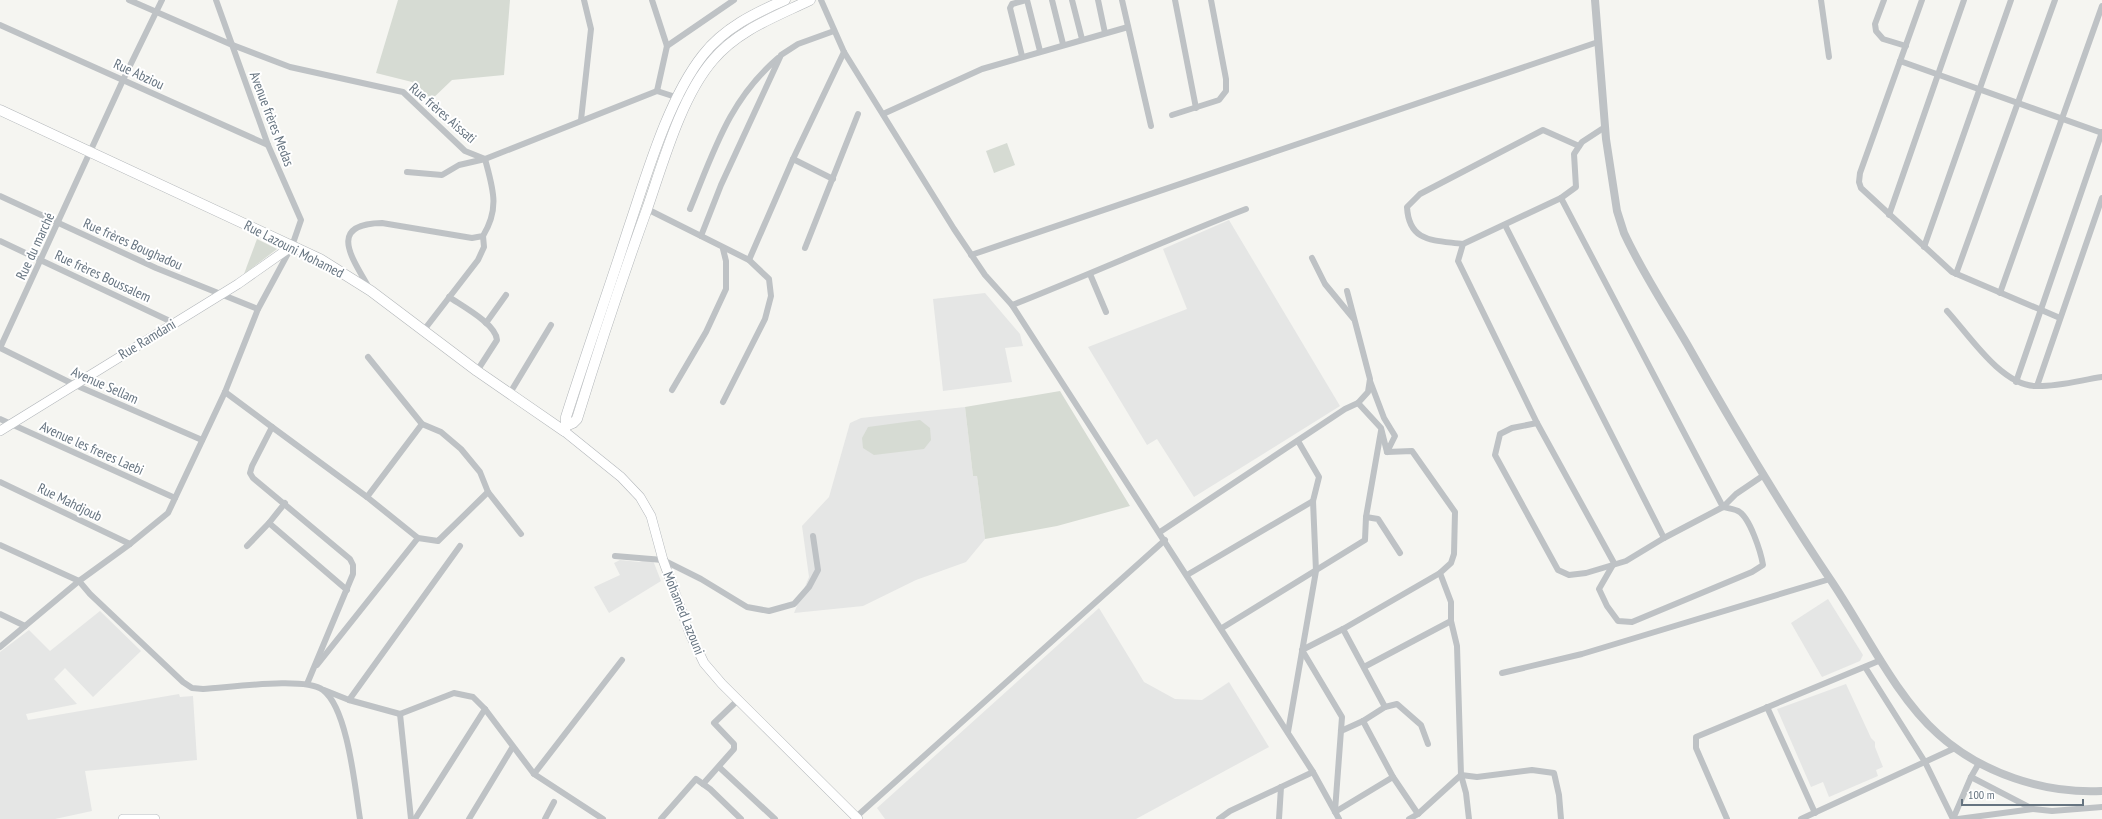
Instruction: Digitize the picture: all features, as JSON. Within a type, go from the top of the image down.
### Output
[{"type":"main road","points":[[565,428],[568,410],[646,175],[678,98],[703,54],[722,36],[740,22],[785,0]]},
{"type":"main road","points":[[565,428],[574,423],[577,419],[631,249],[647,209],[657,178],[688,101],[712,60],[733,40],[746,31],[810,0]]},
{"type":"main road","name":"Rue Lazouni Mohamed","points":[[0,110],[320,259],[371,291],[477,370],[565,428]]},
{"type":"main road","name":"Rue Ramdani","points":[[0,432],[73,384],[221,294],[292,246]]},
{"type":"main road","name":"Mohamed Lazouni","points":[[565,428],[621,477],[640,497],[651,516],[663,560],[690,634],[704,663],[738,700],[857,818]]},
{"type":"main road","points":[[123,819],[155,819]]},
{"type":"street","name":"Rue frères Aissati","points":[[129,0],[230,44],[290,67],[403,92],[465,151],[485,159],[657,91]]},
{"type":"street","name":"Rue du marché","points":[[0,348],[42,260],[123,80],[162,0]]},
{"type":"street","name":"Avenue frères Medas","points":[[0,647],[79,581],[130,544],[168,513],[225,392],[258,309],[292,246],[301,220],[268,145],[230,44],[216,0]]},
{"type":"street","points":[[581,120],[591,29],[584,0]]},
{"type":"street","points":[[652,0],[667,46],[657,91],[688,101]]},
{"type":"street","points":[[667,46],[734,0]]},
{"type":"street","points":[[820,0],[844,52],[971,255],[985,275],[1012,305],[1314,772],[1339,819]]},
{"type":"street","points":[[1022,56],[1010,8],[1012,4],[1023,0],[1040,51]]},
{"type":"street","points":[[1052,0],[1063,44]]},
{"type":"street","points":[[1072,0],[1082,39]]},
{"type":"street","points":[[1098,0],[1105,33]]},
{"type":"street","points":[[1122,0],[1151,126]]},
{"type":"street","points":[[1175,0],[1196,108]]},
{"type":"street","points":[[1172,115],[1219,100],[1226,91],[1226,79],[1211,0]]},
{"type":"street","points":[[1595,0],[1605,128],[1617,211],[1624,233],[1712,388],[1808,547],[1881,660],[1917,712],[1938,735],[1979,763],[2018,779],[2046,786],[2072,790],[2102,791]]},
{"type":"street","points":[[1821,0],[1829,57]]},
{"type":"street","points":[[1884,0],[1875,24],[1876,31],[1883,39],[1906,46]]},
{"type":"street","points":[[1922,0],[1859,179],[1863,191],[1956,274],[2060,318]]},
{"type":"street","points":[[1889,215],[1964,0]]},
{"type":"street","points":[[1924,247],[2011,0]]},
{"type":"street","points":[[1956,274],[2054,0]]},
{"type":"street","points":[[2000,293],[2102,6]]},
{"type":"street","name":"Rue Abziou","points":[[0,25],[268,145]]},
{"type":"street","points":[[883,114],[982,69],[1063,44],[1128,27]]},
{"type":"street","points":[[690,209],[728,119],[758,75],[780,55],[798,44],[834,31]]},
{"type":"street","points":[[971,255],[1598,42]]},
{"type":"street","points":[[749,260],[793,159],[844,52]]},
{"type":"street","points":[[701,236],[721,185],[780,55]]},
{"type":"street","points":[[1900,62],[2062,120],[2102,132],[2016,382]]},
{"type":"street","points":[[805,248],[858,114]]},
{"type":"street","points":[[1579,146],[1543,130],[1420,194],[1407,207],[1408,221],[1413,230],[1428,239],[1463,244],[1505,225],[1561,198],[1576,187],[1574,154],[1582,142],[1605,128]]},
{"type":"street","points":[[407,172],[442,175],[459,165],[485,159],[494,192],[494,210],[489,226],[483,236],[484,247],[478,260],[424,330]]},
{"type":"street","points":[[793,159],[833,179]]},
{"type":"street","name":"Rue frères Boughadou","points":[[0,196],[156,268],[258,309]]},
{"type":"street","points":[[1561,198],[1723,507],[1740,512],[1748,523],[1761,553],[1763,565],[1752,572],[1632,622],[1618,621],[1607,606],[1599,589],[1614,563]]},
{"type":"street","points":[[2037,386],[2102,198]]},
{"type":"street","points":[[1012,305],[1090,274],[1154,245],[1246,208]]},
{"type":"street","points":[[647,209],[749,260],[769,279],[771,296],[765,319],[724,402]]},
{"type":"street","points":[[371,291],[348,250],[347,241],[350,233],[358,227],[368,223],[382,223],[472,238],[483,236]]},
{"type":"street","points":[[1505,225],[1664,538]]},
{"type":"street","name":"Rue frères Boussalem","points":[[0,241],[174,323]]},
{"type":"street","points":[[1463,244],[1458,260],[1537,423],[1614,563]]},
{"type":"street","points":[[672,390],[706,332],[726,289],[726,260],[723,248]]},
{"type":"street","points":[[1312,258],[1325,284],[1354,319]]},
{"type":"street","points":[[1090,274],[1106,312]]},
{"type":"street","points":[[1346,291],[1370,379],[1384,418],[1395,436],[1387,452]]},
{"type":"street","points":[[486,322],[506,295]]},
{"type":"street","points":[[449,297],[486,322],[495,332],[497,340],[477,370]]},
{"type":"street","points":[[1947,311],[1997,368],[2016,382],[2037,386],[2102,377]]},
{"type":"street","points":[[510,393],[551,325]]},
{"type":"street","name":"Avenue Sellam","points":[[0,348],[73,384],[202,440]]},
{"type":"street","points":[[368,357],[422,424],[442,432],[461,449],[480,472],[488,492],[521,534]]},
{"type":"street","points":[[1160,532],[1298,442],[1345,409],[1358,403],[1368,392],[1370,379]]},
{"type":"street","points":[[225,392],[366,497],[418,538],[438,541],[488,492]]},
{"type":"street","points":[[1358,403],[1381,428],[1387,452]]},
{"type":"street","name":"Avenue les freres Laebi","points":[[0,419],[175,498]]},
{"type":"street","points":[[1537,423],[1512,428],[1500,434],[1494,455],[1558,570],[1569,575],[1586,573],[1614,563],[1626,561],[1664,538],[1723,507],[1736,494],[1764,475]]},
{"type":"street","points":[[366,497],[422,424]]},
{"type":"street","points":[[272,427],[252,466],[250,473],[253,478],[285,503],[350,559],[353,566],[353,574],[347,590],[311,672],[308,684]]},
{"type":"street","points":[[1222,628],[1364,540],[1366,517],[1381,428]]},
{"type":"street","points":[[1288,732],[1316,569],[1313,500],[1318,477],[1298,442]]},
{"type":"street","points":[[1302,650],[1343,629],[1440,573],[1451,563],[1454,554],[1455,512],[1412,451],[1387,452]]},
{"type":"street","name":"Rue Mahdjoub","points":[[0,482],[130,544]]},
{"type":"street","points":[[1187,575],[1313,500]]},
{"type":"street","points":[[247,546],[269,523],[285,503]]},
{"type":"street","points":[[1366,517],[1378,519],[1400,553]]},
{"type":"street","points":[[269,523],[347,590]]},
{"type":"street","points":[[615,556],[663,560],[701,579],[747,607],[770,611],[794,604],[809,587],[818,570],[813,536]]},
{"type":"street","points":[[311,672],[418,538]]},
{"type":"street","points":[[857,818],[1165,540]]},
{"type":"street","points":[[0,545],[79,581],[90,594],[183,682],[192,688],[203,689],[295,683],[308,684],[348,700],[400,714],[454,693],[473,697],[485,709],[512,748],[534,774],[603,819]]},
{"type":"street","points":[[348,700],[460,546]]},
{"type":"street","points":[[1440,573],[1451,602],[1451,621],[1457,646],[1461,775],[1466,793],[1469,819]]},
{"type":"street","points":[[1502,673],[1582,654],[1830,579]]},
{"type":"street","points":[[0,614],[25,626]]},
{"type":"street","points":[[1364,667],[1451,621]]},
{"type":"street","points":[[1343,629],[1385,707]]},
{"type":"street","points":[[1302,650],[1342,718],[1335,812]]},
{"type":"street","points":[[534,774],[622,660]]},
{"type":"street","points":[[1727,819],[1696,748],[1696,737],[1881,660]]},
{"type":"street","points":[[1865,667],[1925,762],[1953,819]]},
{"type":"street","points":[[322,689],[334,703],[340,720],[351,760],[360,819]]},
{"type":"street","points":[[703,784],[719,767],[735,746],[714,723],[738,700]]},
{"type":"street","points":[[1341,731],[1363,721],[1385,707],[1398,704],[1421,725],[1428,744]]},
{"type":"street","points":[[1767,707],[1815,813]]},
{"type":"street","points":[[415,819],[485,709]]},
{"type":"street","points":[[400,714],[412,819]]},
{"type":"street","points":[[1363,721],[1393,777],[1418,814]]},
{"type":"street","points":[[469,819],[512,748]]},
{"type":"street","points":[[1801,819],[1955,748]]},
{"type":"street","points":[[1953,819],[1971,776],[1979,763]]},
{"type":"street","points":[[719,767],[775,819]]},
{"type":"street","points":[[1409,819],[1418,814],[1461,775],[1477,777],[1532,770],[1554,773],[1559,795],[1561,819]]},
{"type":"street","points":[[1219,819],[1230,811],[1314,772]]},
{"type":"street","points":[[1971,776],[2033,809]]},
{"type":"street","points":[[1335,812],[1393,777]]},
{"type":"street","points":[[661,819],[696,779],[741,819]]},
{"type":"street","points":[[1279,819],[1281,787]]},
{"type":"street","points":[[545,819],[554,802]]},
{"type":"street","points":[[1958,819],[2033,809],[2052,811],[2102,807]]},
{"type":"shaded area","points":[[398,0],[510,0],[504,75],[452,80],[430,101],[412,82],[376,73]]},
{"type":"shaded area","points":[[1007,143],[1015,165],[994,173],[986,151]]},
{"type":"shaded area","points":[[1229,220],[1340,406],[1194,497],[1157,439],[1147,445],[1088,347],[1187,309],[1163,249]]},
{"type":"shaded area","points":[[257,239],[277,249],[244,274]]},
{"type":"shaded area","points":[[985,293],[1020,334],[1023,346],[1005,348],[1012,382],[943,391],[933,299]]},
{"type":"shaded area","points":[[1060,391],[1130,506],[1057,526],[985,539],[977,476],[973,476],[965,407]]},
{"type":"shaded area","points":[[965,407],[973,476],[977,476],[985,539],[966,562],[916,580],[863,606],[794,613],[809,577],[802,526],[829,497],[850,423],[861,418]]},
{"type":"shaded area","points":[[920,420],[930,428],[931,440],[924,449],[874,455],[863,448],[862,438],[868,427]]},
{"type":"shaded area","points":[[652,558],[661,581],[609,613],[594,587],[620,575],[614,563],[620,560],[639,562]]},
{"type":"shaded area","points":[[1828,599],[1863,655],[1860,661],[1822,677],[1791,623]]},
{"type":"shaded area","points":[[1099,608],[1144,682],[1175,699],[1202,700],[1229,682],[1269,747],[1136,819],[885,819],[877,808]]},
{"type":"shaded area","points":[[100,611],[141,651],[93,697],[65,668],[54,679],[77,704],[26,714],[28,720],[179,694],[180,697],[193,696],[197,760],[85,771],[92,811],[55,819],[0,819],[0,652],[29,630],[50,651]]},
{"type":"shaded area","points":[[1846,684],[1871,738],[1875,742],[1875,747],[1883,767],[1876,770],[1878,776],[1829,797],[1823,782],[1811,787],[1777,709]]}]
